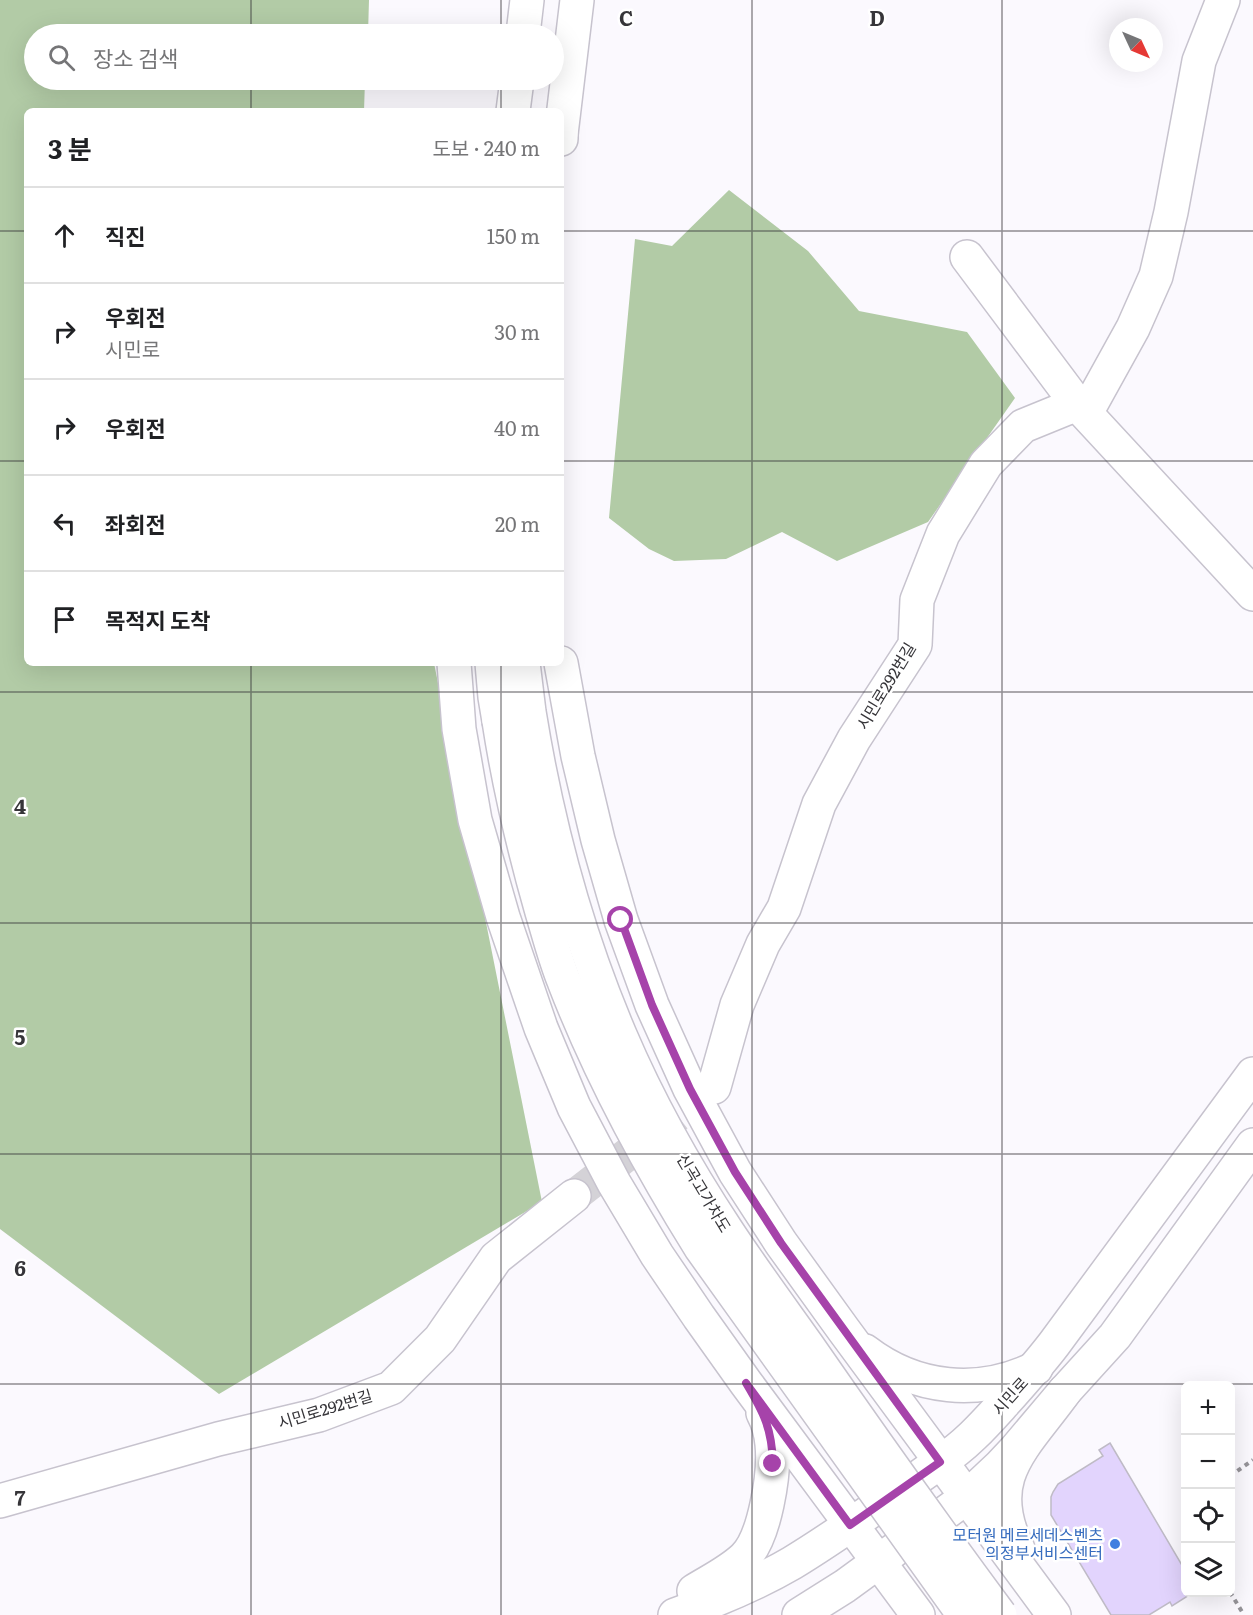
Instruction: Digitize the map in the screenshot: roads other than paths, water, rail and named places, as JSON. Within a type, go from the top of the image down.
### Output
[{"type":"street","points":[[524,24],[527,0]]},
{"type":"street","points":[[564,108],[577,0]]},
{"type":"street","points":[[1082,408],[1133,328],[1156,276],[1171,212],[1199,61],[1223,0]]},
{"type":"street","points":[[513,108],[516,90]]},
{"type":"street","points":[[967,257],[1082,408],[1253,594]]},
{"type":"street","name":"시민로292번길","points":[[714,1087],[737,1005],[763,944],[784,908],[819,804],[854,739],[915,645],[917,600],[943,534],[986,464],[1023,426],[1082,408]]},
{"type":"street","points":[[454,666],[459,729],[474,820],[502,917],[541,1028],[574,1107],[614,1183],[657,1255],[746,1383],[918,1615]]},
{"type":"street","points":[[492,666],[495,697],[514,716]]},
{"type":"street","points":[[514,716],[522,666]]},
{"type":"street","points":[[562,666],[578,756],[598,840],[621,920],[652,1005],[690,1089],[735,1172],[781,1243],[940,1462],[1055,1615]]},
{"type":"street","name":"신곡고가차도","points":[[514,716],[507,771],[522,839],[563,979],[592,1048],[627,1121],[701,1248],[964,1615]]},
{"type":"street","name":"신곡고가차도","points":[[514,716],[543,789],[579,927],[604,997],[680,1155],[727,1231],[919,1506],[1000,1615]]},
{"type":"street","name":"시민로","points":[[675,1615],[760,1580],[792,1563],[850,1525],[972,1438],[1036,1368],[1253,1074]]},
{"type":"street","points":[[799,1615],[845,1586],[967,1497],[1000,1467],[1115,1336],[1253,1144]]},
{"type":"street","name":"시민로292번길","points":[[0,1502],[218,1439],[319,1414],[391,1388],[440,1339],[496,1258],[574,1196]]},
{"type":"street","points":[[843,1329],[867,1353],[885,1365],[908,1375],[945,1384],[971,1386],[1002,1382],[1036,1368]]},
{"type":"street","points":[[657,1615],[743,1559],[753,1546],[759,1531],[771,1479],[772,1442],[766,1418],[746,1383]]},
{"type":"street","points":[[1055,1615],[1017,1548],[1007,1524],[1004,1500],[1007,1477],[1012,1466],[1065,1391]]},
{"type":"tunnel","points":[[574,1196],[714,1087]]},
{"type":"place","name":"모터원 메르세데스벤츠 의정부서비스센터","points":[[1115,1544]]}]
